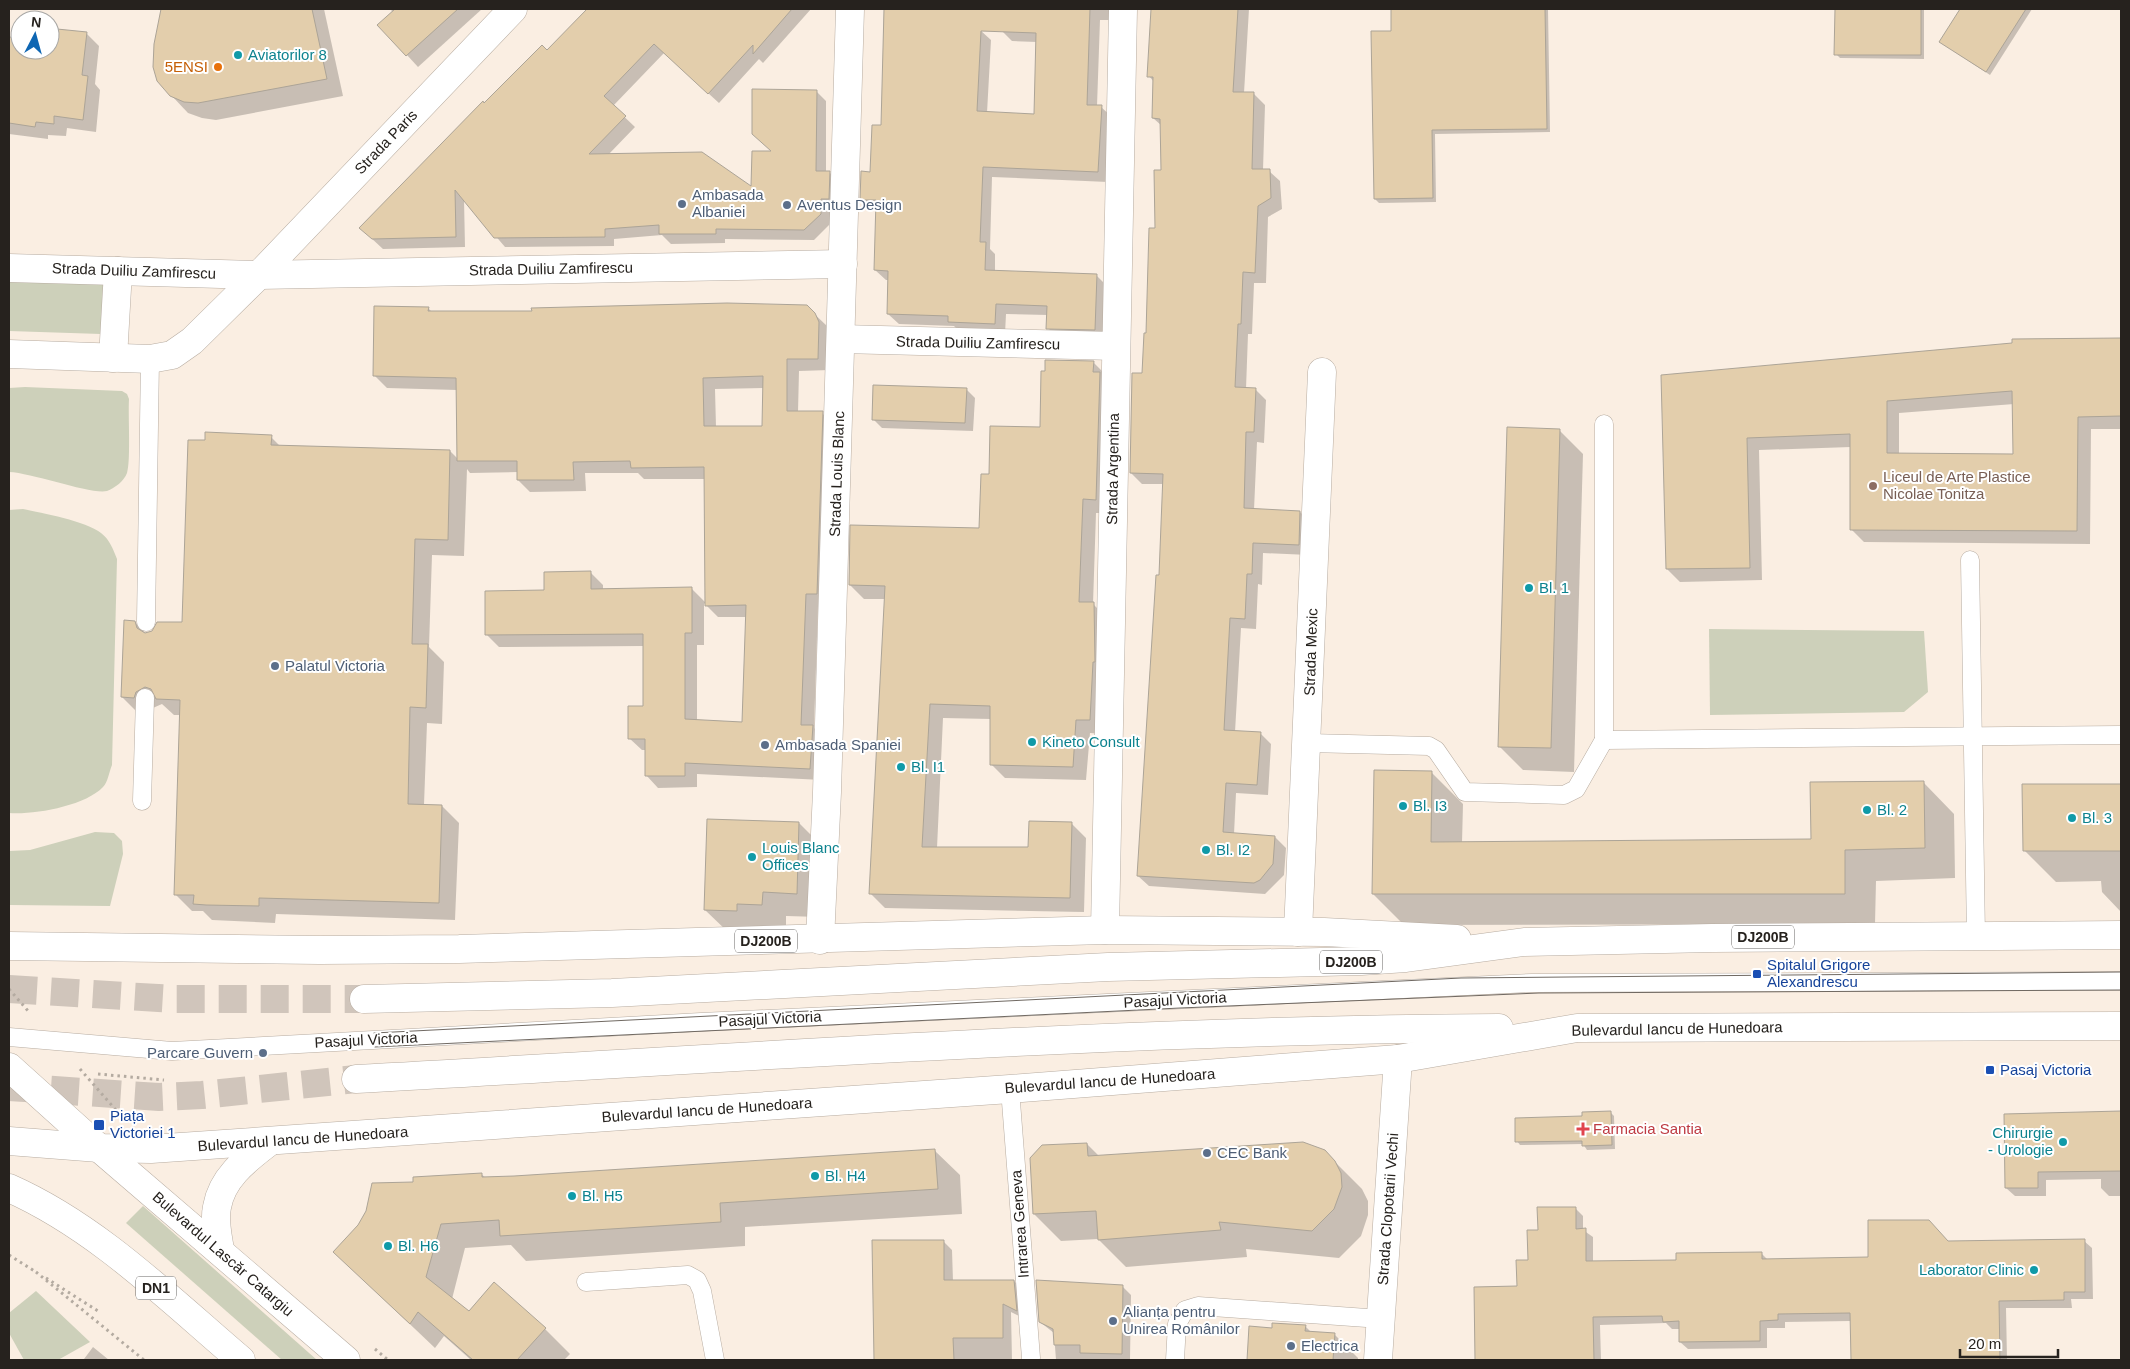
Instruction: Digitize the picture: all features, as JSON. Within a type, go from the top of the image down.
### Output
[{"type":"main road","name":"Strada Paris","points":[[259,275],[513,9]]},
{"type":"main road","name":"Strada Louis Blanc","points":[[820,940],[827,782],[850,9]]},
{"type":"main road","name":"Strada Argentina","points":[[1105,930],[1122,9]]},
{"type":"main road","name":"Strada Duiliu Zamfirescu","points":[[9,268],[259,275],[843,264]]},
{"type":"main road","points":[[113,358],[118,271]]},
{"type":"main road","points":[[9,354],[150,359],[172,355],[192,342],[259,275]]},
{"type":"main road","name":"Strada Duiliu Zamfirescu","points":[[841,339],[1115,346]]},
{"type":"main road","name":"Strada Mexic","points":[[1296,963],[1308,742],[1322,372]]},
{"type":"main road","name":"DJ200B","points":[[9,946],[320,950],[820,940],[1105,930],[1298,932],[1524,942],[1712,938],[2121,935]]},
{"type":"main road","name":"DJ200B","points":[[1296,963],[1406,958],[1524,942]]},
{"type":"main road","points":[[364,999],[612,993],[1108,967],[1296,963]]},
{"type":"main road","name":"Bulevardul Iancu de Hunedoara","points":[[9,1142],[99,1148],[151,1149],[1010,1089],[1398,1059],[1577,1028],[2121,1026]]},
{"type":"main road","points":[[356,1079],[1138,1036],[1303,1030],[1577,1028]]},
{"type":"main road","name":"Strada Clopotarii Vechi","points":[[1378,1360],[1398,1059]]},
{"type":"main road","name":"Bulevardul Lascăr Catargiu","points":[[9,1067],[99,1148],[346,1360]]},
{"type":"main road","points":[[220,1250],[216,1208],[225,1184],[237,1168],[269,1142]]},
{"type":"main road","name":"DN1","points":[[9,1188],[44,1206],[103,1244],[241,1360]]},
{"type":"lane","points":[[146,622],[150,359]]},
{"type":"lane","points":[[1308,742],[1428,746],[1436,750],[1465,792],[1564,794],[1576,789],[1604,740],[1604,424]]},
{"type":"lane","points":[[1970,560],[1976,937]]},
{"type":"lane","points":[[142,802],[145,698]]},
{"type":"lane","points":[[1604,740],[2121,735]]},
{"type":"lane","name":"Pasajul Victoria","points":[[9,1037],[172,1051],[701,1022],[1532,983],[2121,980]]},
{"type":"lane","name":"Intrarea Geneva","points":[[1010,1089],[1030,1358]]},
{"type":"lane","points":[[586,1282],[688,1275],[697,1280],[702,1291],[715,1360]]},
{"type":"lane","points":[[1175,1360],[1177,1324],[1185,1310],[1198,1306],[1381,1319]]},
{"type":"path","points":[[98,1074],[164,1080]]},
{"type":"path","points":[[9,1255],[98,1310]]},
{"type":"path","points":[[36,1272],[144,1360]]},
{"type":"green space","points":[[9,280],[106,283],[101,334],[9,331]]},
{"type":"green space","points":[[9,388],[122,391],[127,394],[129,399],[129,459],[126,476],[110,490],[99,491],[9,472]]},
{"type":"green space","points":[[23,509],[64,518],[94,529],[107,539],[117,559],[112,765],[105,785],[95,794],[59,808],[45,811],[9,813],[9,510]]},
{"type":"green space","points":[[1709,629],[1924,631],[1928,692],[1904,712],[1710,715]]},
{"type":"green space","points":[[95,832],[114,833],[122,841],[123,854],[110,906],[9,905],[9,851],[30,850]]},
{"type":"green space","points":[[143,1206],[317,1360],[282,1360],[126,1223]]},
{"type":"green space","points":[[36,1291],[90,1342],[58,1360],[24,1360],[9,1333],[9,1313]]},
{"type":"building","name":"Aviatorilor 8","points":[[161,9],[312,9],[327,79],[198,103],[184,102],[170,96],[157,81],[153,67],[154,44]]},
{"type":"building","points":[[395,9],[458,9],[406,56],[377,25]]},
{"type":"building","points":[[587,9],[792,9],[753,54],[753,45],[708,94],[654,44],[604,96],[626,116],[589,154],[702,152],[751,186],[752,151],[771,151],[752,134],[752,89],[817,90],[816,171],[830,171],[829,199],[821,199],[821,214],[804,230],[716,229],[716,234],[659,234],[659,225],[605,229],[605,237],[494,238],[455,190],[456,237],[372,239],[359,228],[483,101],[484,103],[542,45],[547,50]]},
{"type":"building","points":[[884,9],[1090,9],[1087,105],[1102,105],[1098,172],[983,167],[980,242],[986,242],[985,270],[1097,274],[1095,330],[1046,329],[1047,306],[996,304],[995,324],[948,322],[948,316],[887,314],[888,271],[874,270],[876,200],[860,200],[861,171],[870,172],[872,125],[881,125]],"holes":[[[981,31],[1036,33],[1034,114],[977,111]]]},
{"type":"building","points":[[1151,9],[1238,9],[1233,92],[1254,92],[1252,169],[1270,169],[1271,198],[1258,206],[1255,273],[1243,272],[1241,324],[1238,324],[1235,387],[1256,388],[1254,432],[1246,432],[1244,508],[1300,511],[1299,545],[1253,543],[1252,574],[1247,574],[1245,619],[1230,618],[1224,730],[1261,732],[1257,785],[1226,783],[1223,832],[1275,836],[1273,864],[1260,880],[1254,883],[1137,876],[1156,575],[1159,575],[1163,474],[1130,473],[1132,373],[1142,373],[1144,333],[1146,333],[1149,228],[1155,228],[1154,170],[1161,170],[1160,119],[1152,118],[1153,77],[1147,77]]},
{"type":"building","points":[[1391,9],[1545,9],[1547,129],[1432,130],[1433,198],[1374,199],[1371,31],[1391,31]]},
{"type":"building","points":[[1835,9],[1921,9],[1921,55],[1834,55]]},
{"type":"building","points":[[1960,9],[2026,9],[1986,72],[1939,42]]},
{"type":"building","points":[[60,29],[87,32],[82,75],[88,76],[83,120],[54,116],[54,124],[36,122],[35,127],[9,123],[9,37],[10,60],[60,60]]},
{"type":"building","points":[[727,303],[807,305],[815,313],[819,322],[818,359],[787,359],[787,411],[823,411],[817,594],[806,594],[801,725],[813,725],[810,769],[685,763],[685,776],[645,776],[645,739],[628,739],[628,706],[643,706],[643,634],[485,635],[485,591],[544,590],[544,572],[591,571],[591,589],[692,587],[692,633],[685,633],[685,719],[742,722],[746,605],[705,606],[704,467],[631,468],[630,461],[573,462],[574,480],[517,480],[517,461],[457,461],[456,378],[373,376],[374,306],[429,307],[428,311],[532,311],[531,308]],"holes":[[[763,376],[762,426],[704,426],[703,378]]]},
{"type":"building","points":[[2121,338],[2121,416],[2078,417],[2077,531],[1850,530],[1850,434],[1747,438],[1750,568],[1666,569],[1661,375],[2012,343],[2012,339]],"holes":[[[2012,391],[2013,454],[1887,453],[1887,401]]]},
{"type":"building","points":[[1045,360],[1094,361],[1093,372],[1100,372],[1096,500],[1083,499],[1079,602],[1094,602],[1095,662],[1093,662],[1090,720],[1076,720],[1073,767],[990,765],[990,706],[930,704],[922,847],[1028,847],[1029,821],[1072,822],[1070,898],[869,894],[885,586],[849,585],[850,525],[979,528],[981,474],[989,474],[990,426],[1040,427],[1041,371],[1045,371]]},
{"type":"building","points":[[873,385],[967,388],[965,423],[872,420]]},
{"type":"building","name":"Bl. 1","points":[[1507,427],[1560,429],[1551,748],[1498,747]]},
{"type":"building","name":"Palatul Victoria","points":[[205,432],[272,435],[271,445],[450,450],[448,540],[415,539],[412,644],[428,644],[426,708],[410,707],[408,804],[442,805],[439,903],[259,898],[259,906],[206,905],[193,904],[194,895],[174,895],[180,700],[156,699],[151,689],[145,687],[136,692],[134,698],[121,697],[124,620],[135,621],[137,628],[145,633],[152,631],[157,622],[182,622],[188,440],[205,440]]},
{"type":"building","name":"Bl. 2","points":[[1374,770],[1432,771],[1431,842],[1811,839],[1810,782],[1924,781],[1925,848],[1845,850],[1845,894],[1372,894]]},
{"type":"building","name":"Bl. 3","points":[[2022,784],[2121,784],[2121,851],[2023,851]]},
{"type":"building","name":"Louis Blanc Offices","points":[[707,819],[799,822],[797,894],[763,892],[762,905],[737,904],[737,911],[704,910]]},
{"type":"building","name":"Farmacia Santia","points":[[1611,1111],[1612,1145],[1582,1146],[1582,1141],[1515,1142],[1515,1118],[1582,1116],[1582,1112]]},
{"type":"building","name":"Chirurgie - Urologie","points":[[2121,1111],[2121,1171],[2038,1172],[2038,1188],[2005,1188],[2004,1114]]},
{"type":"building","points":[[1303,1142],[1325,1150],[1335,1161],[1341,1173],[1342,1187],[1334,1209],[1312,1231],[1219,1222],[1221,1230],[1098,1240],[1096,1211],[1033,1214],[1030,1158],[1042,1145],[1087,1143],[1088,1156]]},
{"type":"building","points":[[935,1149],[938,1189],[720,1203],[721,1222],[500,1236],[499,1220],[441,1224],[426,1277],[469,1311],[494,1282],[546,1328],[517,1360],[473,1360],[418,1312],[410,1324],[333,1252],[358,1225],[366,1211],[372,1183],[413,1182],[413,1177],[482,1173],[482,1177],[514,1176]]},
{"type":"building","points":[[1537,1207],[1576,1207],[1576,1229],[1586,1228],[1586,1261],[1676,1260],[1676,1253],[1762,1252],[1762,1259],[1868,1257],[1868,1220],[1929,1220],[1948,1241],[2085,1239],[2085,1292],[2064,1292],[2064,1300],[1999,1301],[2000,1360],[1851,1360],[1850,1313],[1778,1314],[1778,1320],[1760,1321],[1760,1341],[1679,1342],[1679,1321],[1663,1322],[1662,1316],[1593,1317],[1594,1360],[1475,1360],[1474,1287],[1517,1286],[1516,1260],[1528,1260],[1527,1230],[1538,1230]]},
{"type":"building","points":[[872,1240],[944,1240],[944,1280],[1014,1280],[1017,1311],[1003,1304],[1003,1338],[953,1338],[954,1360],[874,1360]]},
{"type":"building","points":[[1036,1280],[1123,1285],[1122,1354],[1080,1353],[1080,1345],[1054,1345],[1053,1329],[1039,1322]]},
{"type":"building","name":"Electrica","points":[[1272,1323],[1306,1325],[1305,1331],[1335,1333],[1333,1360],[1247,1360],[1249,1326],[1272,1328]]},
{"type":"tunnel","points":[[9,989],[174,999],[364,999]]},
{"type":"tunnel","points":[[9,1087],[159,1097],[202,1095],[356,1079]]},
{"type":"tram line","points":[[374,1033],[1461,978],[2121,972]]},
{"type":"tram line","points":[[375,1047],[1180,1008],[1539,993],[2121,990]]},
{"type":"place","name":"Aviatorilor 8","points":[[238,55]]},
{"type":"place","name":"5ENSI","points":[[218,67]]},
{"type":"place","name":"Ambasada Albaniei","points":[[682,204]]},
{"type":"place","name":"Aventus Design","points":[[787,205]]},
{"type":"place","name":"Liceul de Arte Plastice Nicolae Tonitza","points":[[1873,486]]},
{"type":"place","name":"Bl. 1","points":[[1529,588]]},
{"type":"place","name":"Palatul Victoria","points":[[275,666]]},
{"type":"place","name":"Kineto Consult","points":[[1032,742]]},
{"type":"place","name":"Ambasada Spaniei","points":[[765,745]]},
{"type":"place","name":"Bl. I1","points":[[901,767]]},
{"type":"place","name":"Bl. I3","points":[[1403,806]]},
{"type":"place","name":"Bl. 2","points":[[1867,810]]},
{"type":"place","name":"Bl. 3","points":[[2072,818]]},
{"type":"place","name":"Bl. I2","points":[[1206,850]]},
{"type":"place","name":"Louis Blanc Offices","points":[[752,857]]},
{"type":"place","name":"Spitalul Grigore Alexandrescu","points":[[1757,974]]},
{"type":"place","name":"Parcare Guvern","points":[[263,1053]]},
{"type":"place","name":"Pasaj Victoria","points":[[1990,1070]]},
{"type":"place","name":"Piața Victoriei 1","points":[[99,1125]]},
{"type":"place","name":"Farmacia Santia","points":[[1583,1129]]},
{"type":"place","name":"Chirurgie - Urologie","points":[[2063,1142]]},
{"type":"place","name":"CEC Bank","points":[[1207,1153]]},
{"type":"place","name":"Bl. H4","points":[[815,1176]]},
{"type":"place","name":"Bl. H5","points":[[572,1196]]},
{"type":"place","name":"Bl. H6","points":[[388,1246]]},
{"type":"place","name":"Laborator Clinic","points":[[2034,1270]]},
{"type":"place","name":"Alianța pentru Unirea Românilor","points":[[1113,1321]]},
{"type":"place","name":"Electrica","points":[[1291,1346]]}]
